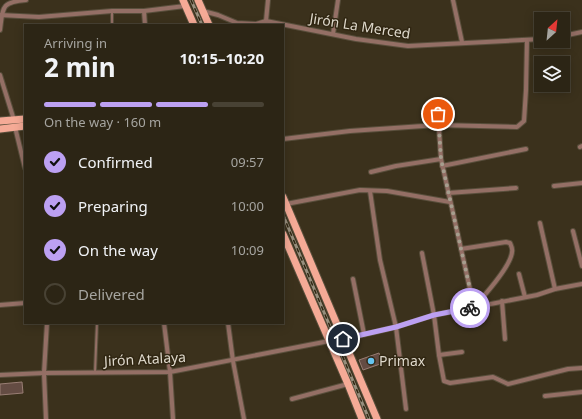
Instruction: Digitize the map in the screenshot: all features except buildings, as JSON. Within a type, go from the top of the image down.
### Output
[{"type":"main road","points":[[198,0],[209,24]]},
{"type":"main road","points":[[184,3],[194,24]]},
{"type":"main road","points":[[0,129],[24,120]]},
{"type":"main road","points":[[0,121],[24,126]]},
{"type":"main road","points":[[284,199],[336,340],[348,384],[362,419]]},
{"type":"main road","points":[[284,236],[377,419]]},
{"type":"street","points":[[0,30],[1,15],[9,3],[13,1],[26,0]]},
{"type":"street","points":[[266,22],[268,0]]},
{"type":"street","points":[[333,34],[338,0]]},
{"type":"street","points":[[453,0],[462,42]]},
{"type":"street","points":[[1,15],[39,17],[112,11],[144,11],[184,3]]},
{"type":"street","points":[[144,11],[145,24]]},
{"type":"street","name":"Jirón La Merced","points":[[203,11],[218,15],[237,23],[256,24],[266,22],[277,24]]},
{"type":"street","name":"Jirón La Merced","points":[[284,25],[408,46],[462,42],[534,40]]},
{"type":"street","points":[[570,35],[582,32]]},
{"type":"street","points":[[284,139],[438,125],[517,127],[524,121],[527,40]]},
{"type":"street","points":[[0,75],[23,154]]},
{"type":"street","points":[[438,114],[442,166],[474,307]]},
{"type":"street","points":[[442,166],[526,149]]},
{"type":"street","points":[[372,172],[396,166],[441,159]]},
{"type":"street","points":[[554,186],[582,183]]},
{"type":"street","points":[[448,193],[516,188]]},
{"type":"street","points":[[286,204],[360,190],[387,191],[450,202]]},
{"type":"street","points":[[370,191],[380,260],[396,327],[406,409]]},
{"type":"street","points":[[540,223],[555,290]]},
{"type":"street","points":[[574,231],[582,266]]},
{"type":"street","points":[[461,249],[506,242],[510,243],[512,248],[510,261],[496,281],[474,307]]},
{"type":"street","points":[[422,253],[434,315],[444,381],[447,383],[493,377],[508,384],[568,369],[582,368]]},
{"type":"street","points":[[519,274],[525,297]]},
{"type":"street","points":[[353,279],[364,334]]},
{"type":"street","name":"Jirón Atalaya","points":[[0,375],[44,373],[170,372],[336,340],[396,327],[434,315],[582,284]]},
{"type":"street","points":[[502,301],[505,339]]},
{"type":"street","points":[[0,305],[24,303]]},
{"type":"street","points":[[46,419],[44,373],[47,324]]},
{"type":"street","points":[[164,324],[170,372],[173,419]]},
{"type":"street","points":[[228,324],[233,361],[244,419]]},
{"type":"street","points":[[439,355],[462,352]]},
{"type":"street","points":[[292,399],[348,384]]},
{"type":"street","points":[[545,396],[582,392]]},
{"type":"lane","points":[[112,11],[112,24]]},
{"type":"lane","points":[[95,373],[97,324]]},
{"type":"railway","points":[[191,0],[202,24]]},
{"type":"railway","points":[[284,217],[369,419]]},
{"type":"way so far","points":[[438,114],[441,159],[474,307],[470,308]]},
{"type":"place","name":"Primax","points":[[371,361]]},
{"type":"route","points":[[343,339],[396,327],[434,315],[470,308]]}]
